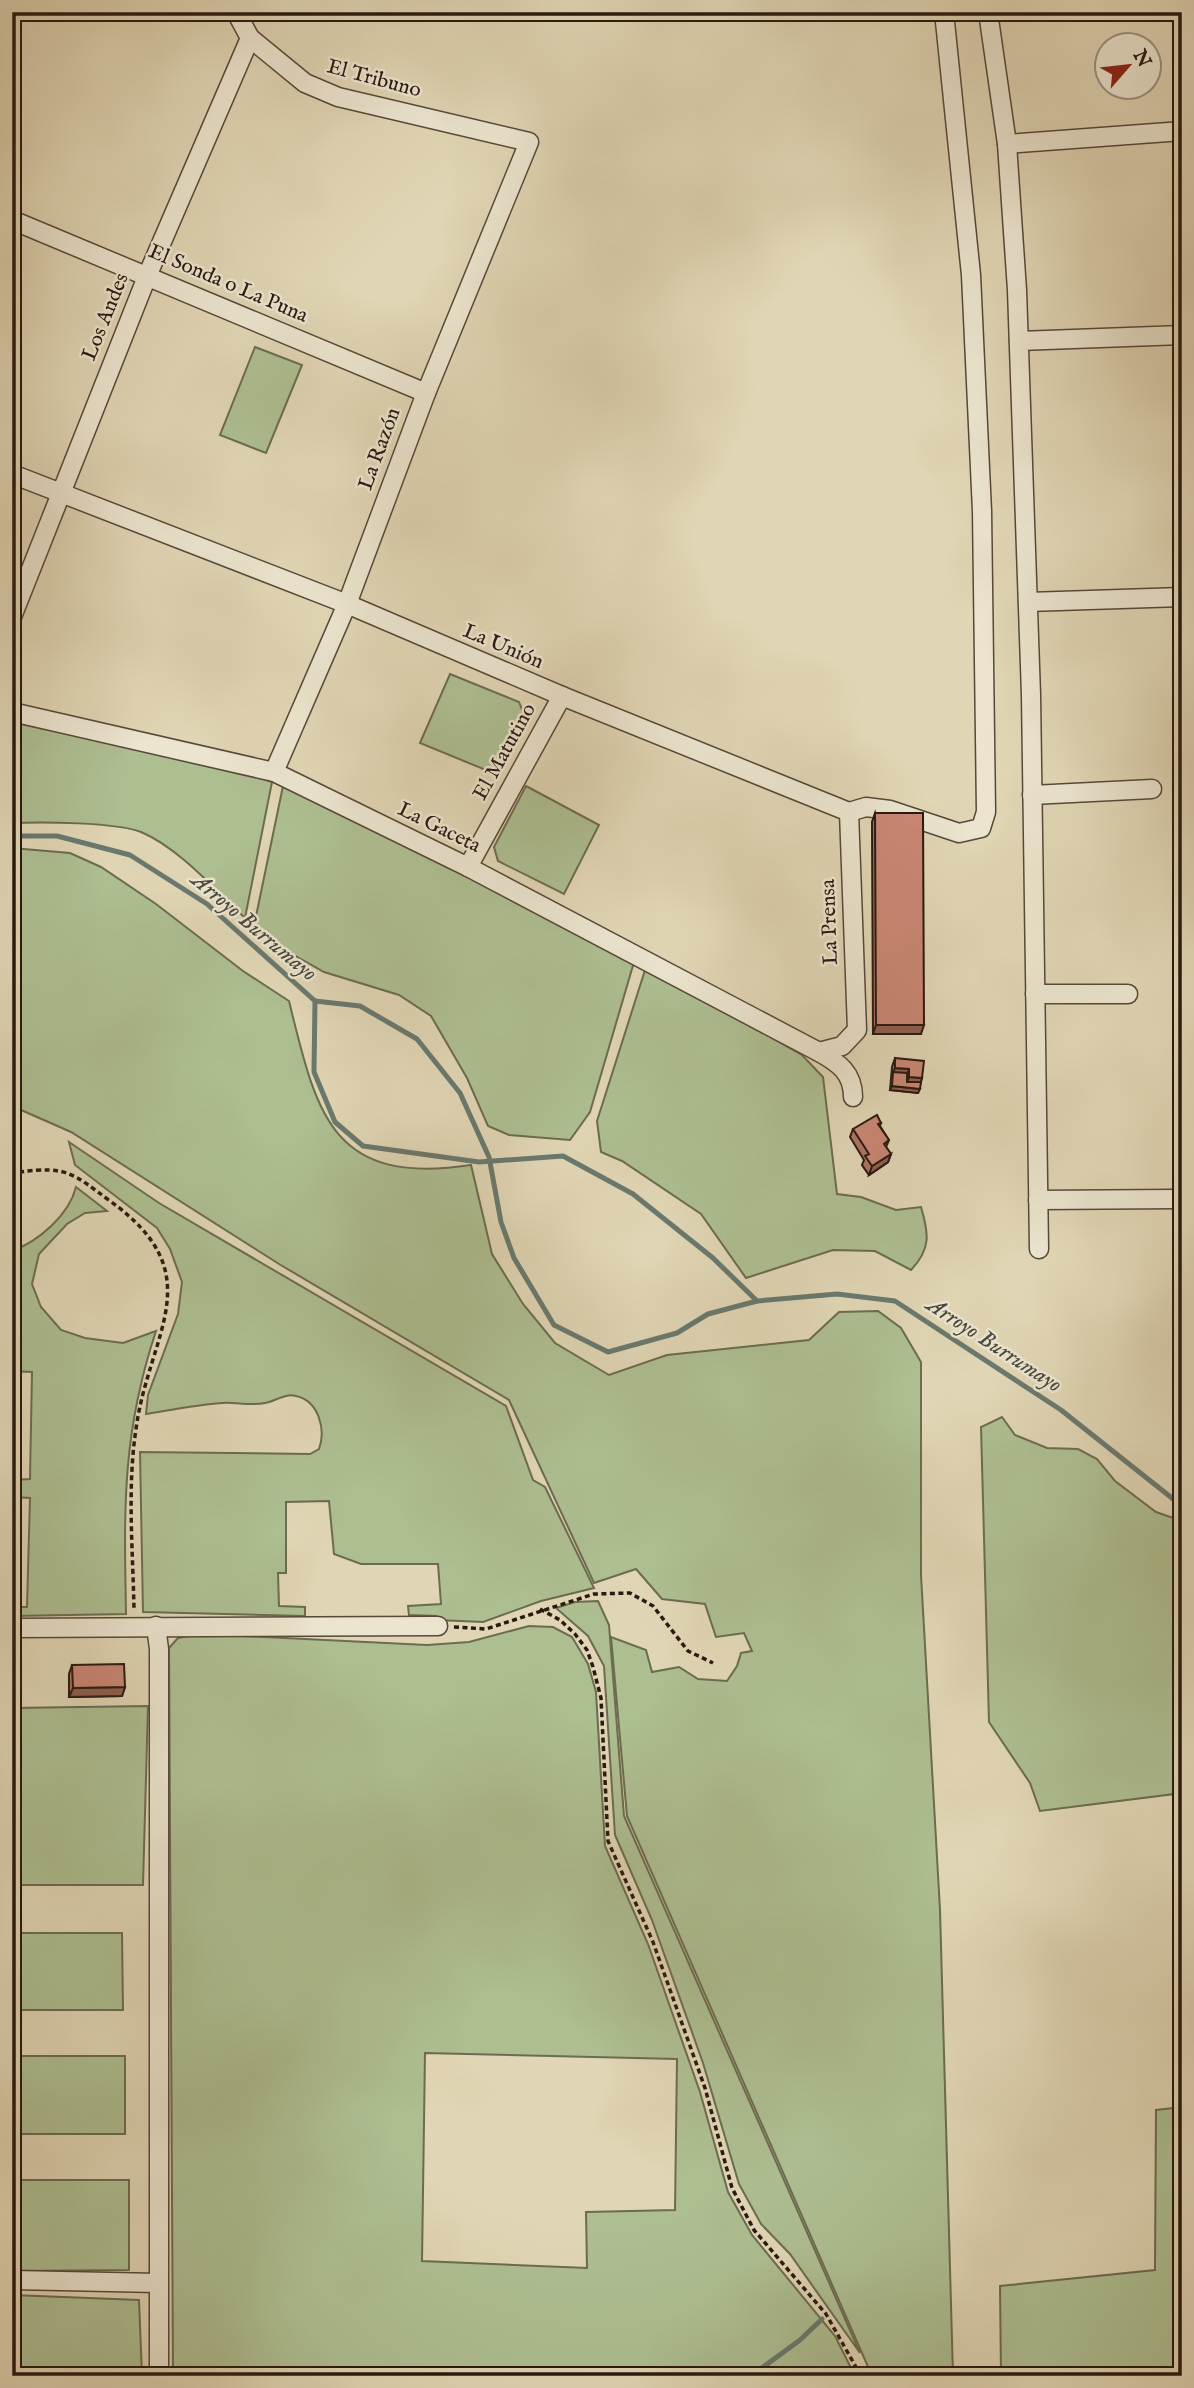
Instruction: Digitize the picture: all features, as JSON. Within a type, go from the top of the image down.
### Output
[{"type":"street","name":"El Tribuno","points":[[236,12],[250,38],[305,83],[338,97],[529,142]]},
{"type":"street","name":"La Unión","points":[[12,474],[347,604],[562,696],[849,812],[866,807],[890,810],[959,833],[981,828],[986,813],[982,511],[972,303],[944,12]]},
{"type":"street","points":[[988,12],[1007,144],[1019,341],[1028,602],[1039,1249]]},
{"type":"street","name":"Los Andes","points":[[12,617],[148,274],[250,38]]},
{"type":"street","points":[[1007,144],[1182,131]]},
{"type":"street","name":"La Razón","points":[[274,772],[347,604],[426,393],[529,142]]},
{"type":"street","name":"El Sonda o La Puna","points":[[12,220],[148,274],[426,393]]},
{"type":"street","points":[[1019,341],[1182,335]]},
{"type":"street","points":[[1028,602],[1182,597]]},
{"type":"street","name":"El Matutino","points":[[468,867],[562,696]]},
{"type":"street","name":"La Gaceta","points":[[12,712],[274,772],[468,867],[819,1052],[842,1066],[851,1078],[853,1097]]},
{"type":"street","points":[[1032,794],[1152,789]]},
{"type":"street","name":"La Prensa","points":[[819,1052],[842,1046],[857,1030],[849,812]]},
{"type":"street","points":[[1035,995],[1128,994]]},
{"type":"street","points":[[1038,1200],[1175,1199]]},
{"type":"street","points":[[156,1626],[159,1649],[159,2376]]},
{"type":"street","points":[[12,1628],[438,1626]]},
{"type":"street","points":[[12,2280],[158,2283]]},
{"type":"path","points":[[19,1172],[54,1167],[80,1178],[145,1230],[163,1256],[169,1281],[167,1312],[143,1388],[135,1429],[135,1627]]},
{"type":"path","points":[[438,1626],[486,1629],[511,1622],[540,1609],[594,1594],[630,1593],[653,1606],[688,1651],[713,1663]]},
{"type":"path","points":[[540,1609],[560,1619],[575,1634],[587,1650],[593,1667],[601,1698],[608,1841],[653,1942],[705,2088],[732,2188],[754,2230],[826,2314],[844,2340],[860,2376]]},
{"type":"green space","points":[[255,347],[302,365],[266,453],[220,435]]},
{"type":"green space","points":[[450,674],[519,702],[523,712],[498,775],[420,743]]},
{"type":"green space","points":[[12,722],[235,769],[272,782],[245,918],[183,859],[141,832],[97,824],[12,823]]},
{"type":"green space","points":[[283,786],[389,835],[634,962],[590,1112],[570,1140],[509,1135],[488,1126],[467,1078],[431,1016],[399,995],[324,972],[271,942],[254,926]]},
{"type":"green space","points":[[526,786],[599,825],[564,894],[498,861],[494,847]]},
{"type":"green space","points":[[12,848],[70,853],[101,867],[156,904],[243,971],[289,1001],[310,1078],[322,1109],[338,1134],[360,1153],[388,1164],[424,1169],[471,1165],[492,1254],[523,1304],[555,1343],[609,1375],[667,1355],[809,1340],[839,1312],[878,1311],[901,1328],[921,1362],[921,1575],[940,1910],[953,2376],[872,2376],[627,1816],[611,1637],[646,1650],[652,1672],[679,1667],[698,1679],[727,1681],[737,1666],[741,1653],[752,1651],[744,1633],[716,1637],[705,1604],[662,1599],[636,1569],[594,1583],[509,1400],[279,1264],[71,1132],[12,1106]]},
{"type":"green space","points":[[646,967],[802,1055],[823,1077],[837,1194],[861,1197],[896,1210],[921,1207],[927,1233],[925,1248],[911,1270],[875,1251],[833,1250],[746,1278],[701,1214],[622,1161],[601,1152],[597,1121]]},
{"type":"green space","points":[[69,1142],[159,1203],[506,1406],[533,1480],[545,1487],[594,1588],[541,1601],[483,1622],[437,1620],[436,1616],[409,1615],[408,1606],[441,1604],[438,1564],[361,1564],[334,1554],[329,1501],[286,1502],[286,1573],[278,1573],[279,1606],[305,1607],[305,1616],[143,1612],[140,1452],[310,1454],[319,1449],[321,1425],[310,1404],[292,1395],[260,1404],[222,1403],[146,1414],[148,1395],[178,1314],[182,1282],[170,1249],[157,1228],[75,1165]]},
{"type":"green space","points":[[76,1187],[107,1211],[85,1213],[67,1224],[39,1254],[32,1284],[41,1307],[61,1330],[85,1338],[123,1343],[156,1331],[137,1403],[127,1471],[126,1614],[12,1616],[12,1607],[27,1607],[30,1498],[12,1497],[12,1480],[30,1479],[32,1372],[12,1371],[12,1251],[32,1241],[52,1226],[67,1207]]},
{"type":"green space","points":[[1002,1417],[1015,1435],[1047,1448],[1078,1449],[1097,1459],[1115,1481],[1156,1512],[1182,1521],[1182,1793],[1040,1811],[1030,1783],[989,1722],[981,1427]]},
{"type":"green space","points":[[598,1601],[609,1625],[624,1816],[860,2353],[790,2254],[761,2224],[739,2184],[703,2063],[652,1920],[615,1835],[604,1666],[588,1636],[556,1608],[575,1602]]},
{"type":"green space","points":[[529,1626],[553,1627],[572,1637],[588,1664],[596,1692],[605,1846],[648,1944],[700,2092],[728,2192],[752,2235],[835,2336],[855,2376],[173,2376],[169,1648],[178,1638],[201,1634],[427,1645],[469,1642]],"holes":[[[425,2053],[677,2059],[675,2210],[586,2212],[587,2268],[422,2261]]]},
{"type":"green space","points":[[148,1706],[143,1885],[12,1885],[12,1708]]},
{"type":"green space","points":[[12,1933],[122,1933],[123,2010],[12,2010]]},
{"type":"green space","points":[[12,2056],[125,2056],[125,2134],[12,2134]]},
{"type":"green space","points":[[1182,2107],[1182,2376],[1001,2376],[1000,2286],[1155,2270],[1156,2110]]},
{"type":"green space","points":[[12,2180],[129,2180],[129,2270],[12,2271]]},
{"type":"green space","points":[[12,2295],[139,2300],[142,2376],[12,2371]]},
{"type":"building","points":[[875,813],[923,813],[924,1025],[876,1025]]},
{"type":"building","points":[[895,1058],[924,1061],[922,1078],[909,1077],[909,1069],[895,1068]]},
{"type":"building","points":[[893,1072],[907,1073],[907,1082],[921,1082],[920,1089],[892,1086]]},
{"type":"building","points":[[877,1115],[881,1123],[878,1124],[889,1140],[884,1144],[891,1154],[872,1166],[865,1156],[869,1154],[853,1129]]},
{"type":"building","points":[[124,1664],[125,1687],[73,1688],[72,1665]]},
{"type":"waterway","name":"Arroyo Burrumayo","points":[[12,836],[57,836],[130,855],[207,904],[315,1001],[314,1072],[335,1122],[363,1146],[479,1162],[563,1156],[633,1194],[713,1258],[757,1301],[837,1294],[895,1301],[1061,1410],[1182,1506]]},
{"type":"waterway","name":"Arroyo Burrumayo","points":[[315,1001],[360,1006],[417,1039],[460,1093],[489,1157],[501,1222],[514,1258],[554,1325],[608,1352],[677,1333],[708,1314],[757,1301]]},
{"type":"waterway","points":[[751,2376],[800,2340],[822,2319]]}]
